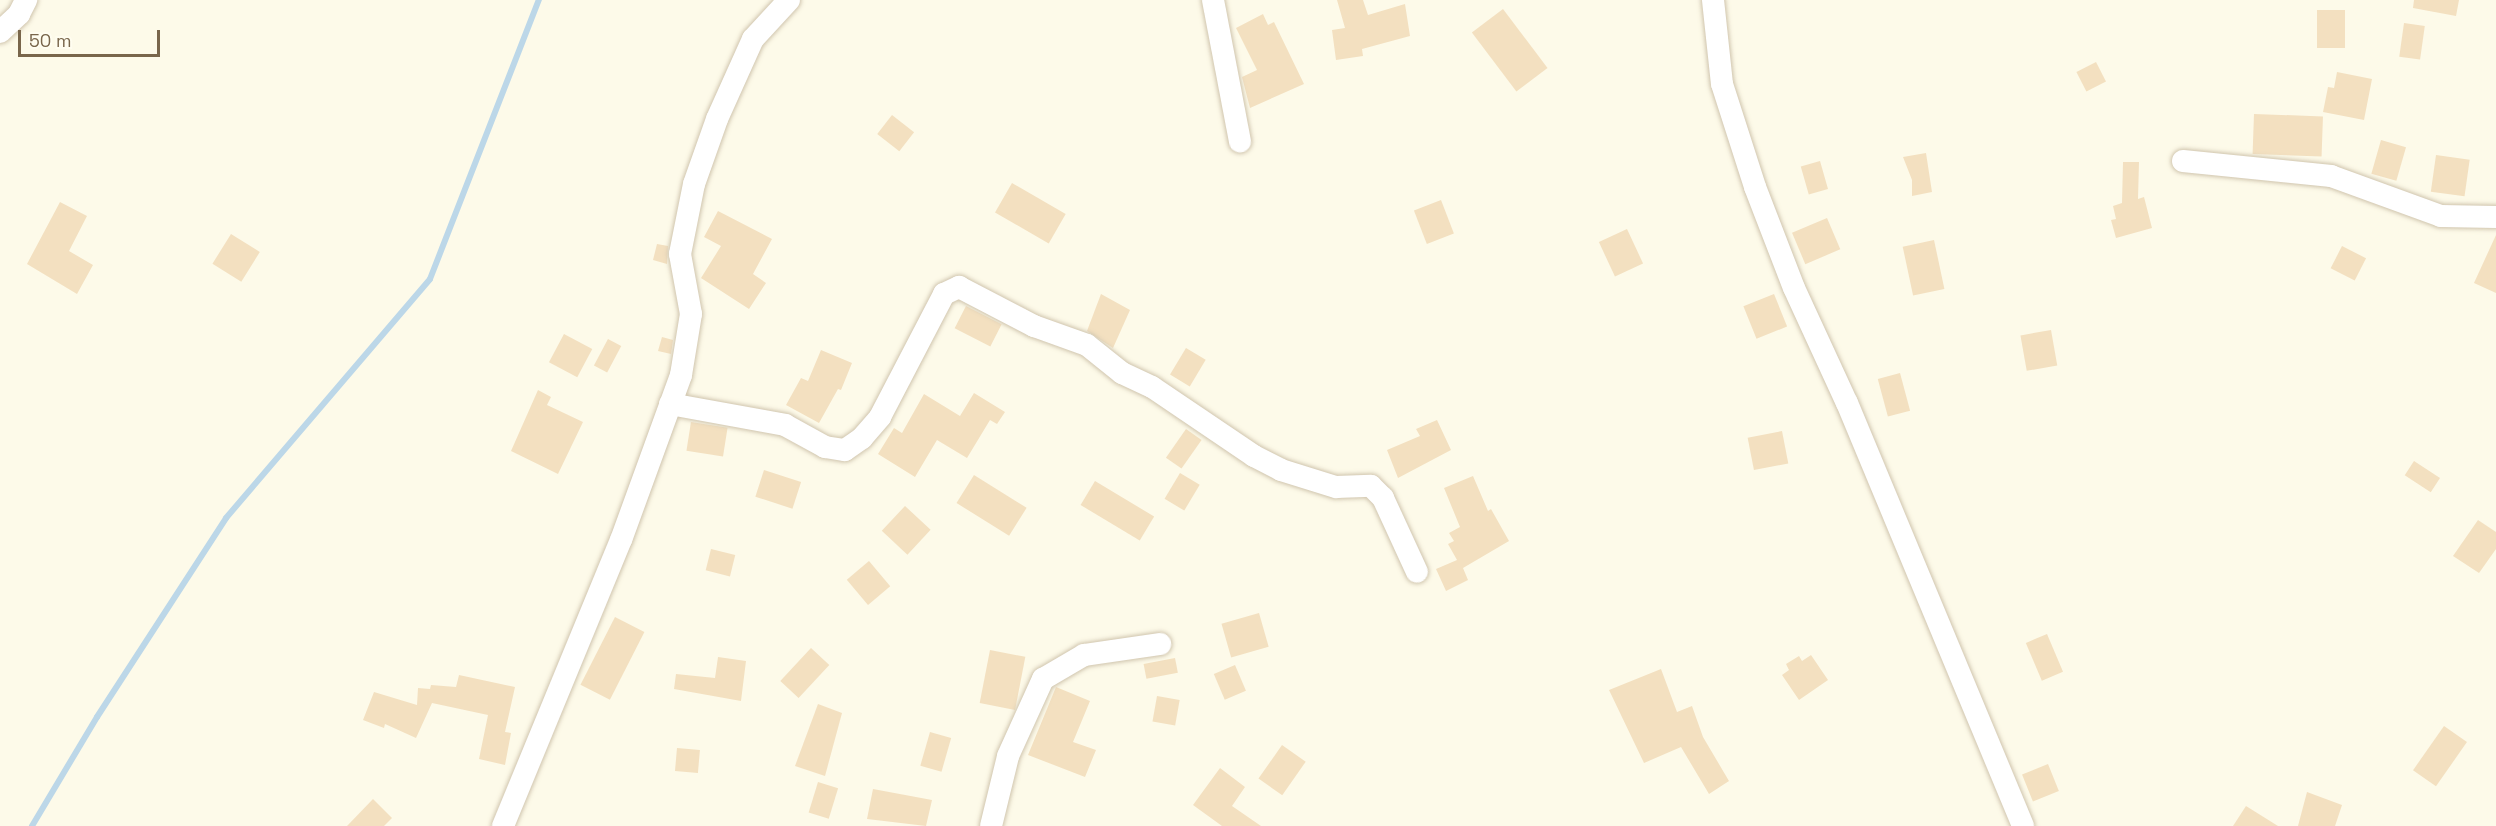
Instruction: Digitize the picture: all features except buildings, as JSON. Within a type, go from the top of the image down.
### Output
[{"type":"street","points":[[0,32],[19,14],[26,0]]},
{"type":"street","points":[[503,826],[621,540],[681,375],[691,314],[680,254],[694,184],[717,119],[753,39],[789,0]]},
{"type":"street","points":[[1213,0],[1240,141]]},
{"type":"street","points":[[1713,0],[1722,84],[1755,187],[1794,288],[1848,403],[2023,826]]},
{"type":"street","points":[[2183,161],[2331,177],[2441,216],[2496,217]]},
{"type":"street","points":[[670,404],[785,425],[825,447],[845,450],[862,438],[880,417],[944,294],[959,287],[1034,327],[1087,345],[1122,373],[1152,387],[1254,456],[1281,470],[1335,487],[1371,486],[1383,498],[1417,572]]},
{"type":"street","points":[[991,826],[1008,756],[1043,679],[1084,655],[1160,644]]},
{"type":"waterway","points":[[32,826],[97,717],[226,518],[430,279],[539,0]]}]
